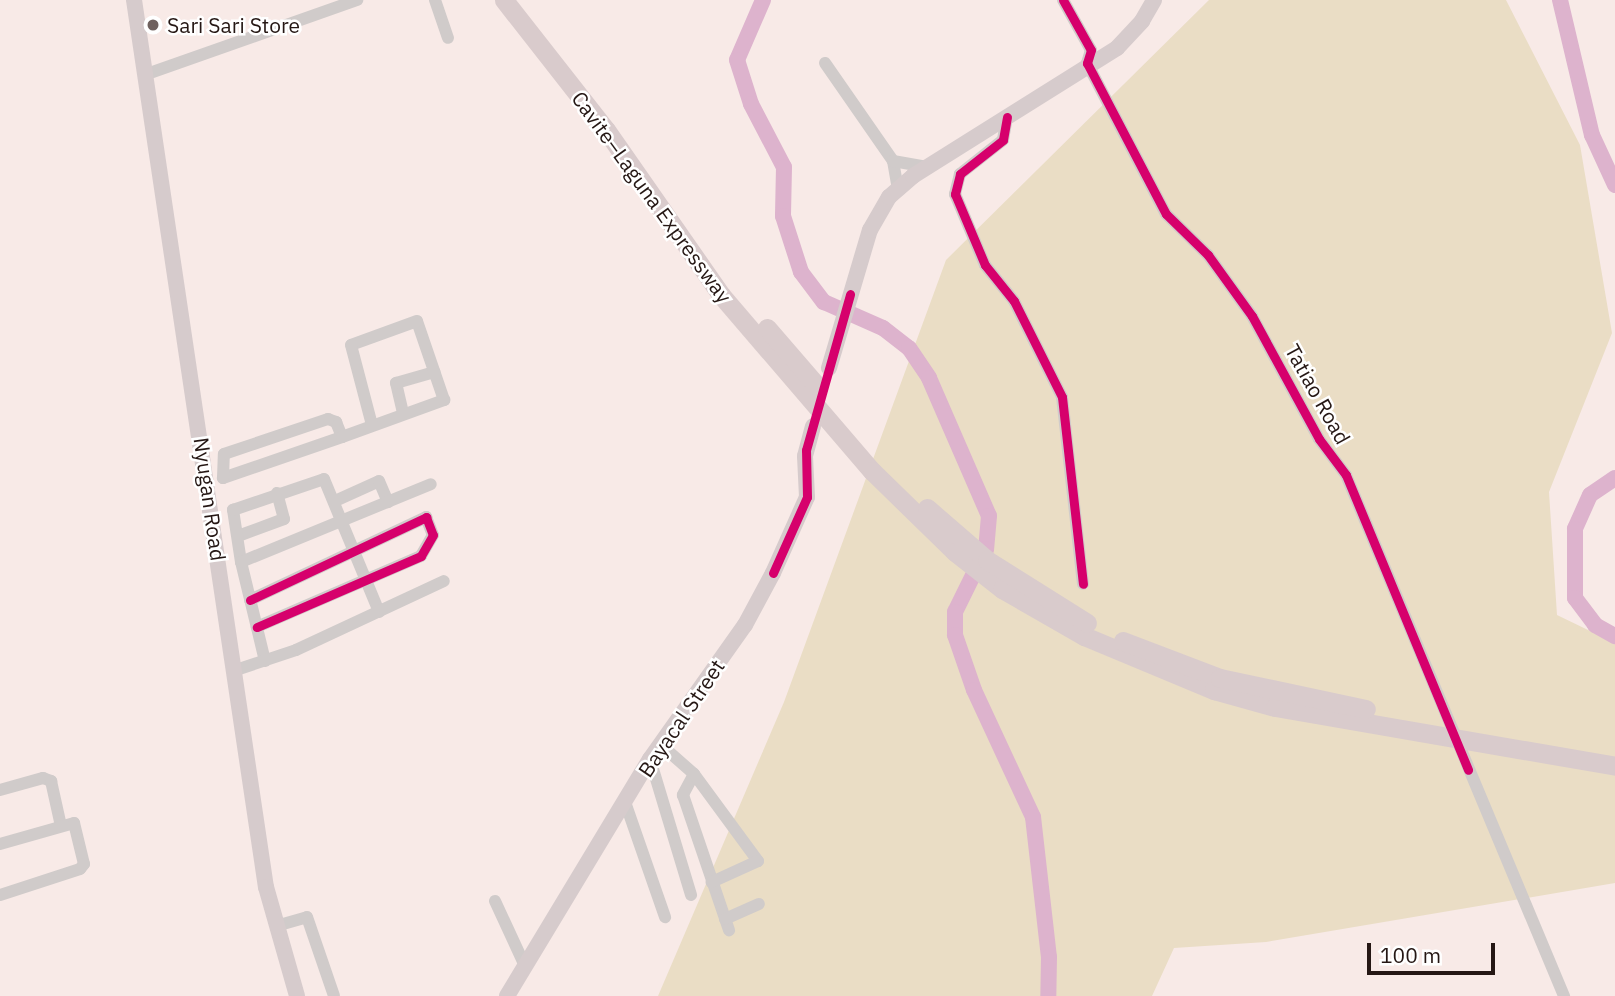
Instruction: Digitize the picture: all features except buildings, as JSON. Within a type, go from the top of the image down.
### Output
[{"type":"highway","name":"Cavite–Laguna Expressway","points":[[504,0],[606,130],[721,296],[872,471],[1029,598],[1153,668],[1262,704],[1615,766]]},
{"type":"highway","name":"Cavite–Laguna Expressway","points":[[520,0],[639,155],[714,266],[932,522]]},
{"type":"highway","name":"Cavite–Laguna Expressway","points":[[1029,598],[1124,641],[1220,678],[1279,693],[1615,753]]},
{"type":"main road","name":"Nyugan Road","points":[[134,0],[216,481],[213,517],[276,926],[297,996]]},
{"type":"main road","points":[[829,368],[875,219],[898,188],[1087,63],[1117,48],[1142,21],[1154,0]]},
{"type":"main road","name":"Bayacal Street","points":[[507,996],[650,759],[745,625],[773,573],[807,497],[806,456],[813,426]]},
{"type":"street","points":[[147,74],[357,0]]},
{"type":"street","points":[[435,0],[448,38]]},
{"type":"street","name":"Tatiao Road","points":[[1063,0],[1091,50],[1087,63],[1166,214],[1208,255],[1252,316],[1319,439],[1346,475],[1564,996]]},
{"type":"street","points":[[825,63],[892,161],[898,188]]},
{"type":"street","points":[[1007,117],[1003,140],[960,174],[955,194],[985,265],[1014,301],[1062,397],[1083,584]]},
{"type":"street","points":[[892,161],[928,167]]},
{"type":"street","points":[[216,481],[444,400],[417,321],[351,345],[372,425]]},
{"type":"street","points":[[403,413],[396,383],[434,372]]},
{"type":"street","points":[[216,481],[223,454],[328,419],[336,422],[342,436]]},
{"type":"street","points":[[213,517],[320,478],[335,501],[365,583],[379,612]]},
{"type":"street","points":[[335,501],[379,481],[388,502]]},
{"type":"street","points":[[241,562],[344,522],[431,484]]},
{"type":"street","points":[[238,536],[284,519],[277,493]]},
{"type":"street","points":[[233,510],[241,562],[265,661]]},
{"type":"street","points":[[250,600],[426,517],[433,535],[421,556],[365,583],[257,627]]},
{"type":"street","points":[[236,670],[265,661],[444,582]]},
{"type":"street","points":[[660,744],[694,774],[758,861],[712,882]]},
{"type":"street","points":[[650,759],[691,895]]},
{"type":"street","points":[[694,774],[683,795],[727,924],[759,904]]},
{"type":"street","points":[[0,790],[43,778],[51,781],[61,826]]},
{"type":"street","points":[[625,802],[665,917]]},
{"type":"street","points":[[0,844],[74,823],[83,867],[0,895]]},
{"type":"street","points":[[495,901],[525,966]]},
{"type":"street","points":[[276,926],[307,917],[334,996]]},
{"type":"shaded area","points":[[1209,0],[1506,0],[1580,145],[1612,333],[1549,492],[1557,615],[1615,643],[1615,883],[1266,942],[1174,948],[1152,996],[658,996],[784,702],[946,260]]},
{"type":"waterway","points":[[763,0],[737,60],[751,104],[784,167],[783,216],[801,272],[824,302],[883,328],[909,348],[929,378],[989,516],[986,549],[955,612],[955,635],[974,690],[1033,817],[1049,957],[1048,996]]},
{"type":"waterway","points":[[1560,0],[1592,135],[1615,185]]},
{"type":"waterway","points":[[1615,478],[1590,495],[1575,529],[1575,598],[1595,625],[1615,636]]},
{"type":"cycle path","points":[[1063,0],[1091,50],[1087,63],[1166,214],[1208,255],[1252,316],[1319,439],[1346,475],[1468,770]]},
{"type":"cycle path","points":[[1007,117],[1003,140],[960,174],[955,194],[985,265],[1014,301],[1062,397],[1083,584]]},
{"type":"cycle path","points":[[773,573],[807,497],[806,450],[850,294]]},
{"type":"cycle path","points":[[250,600],[426,517],[433,535],[421,556],[257,627]]},
{"type":"place","name":"Sari Sari Store","points":[[153,25]]}]
